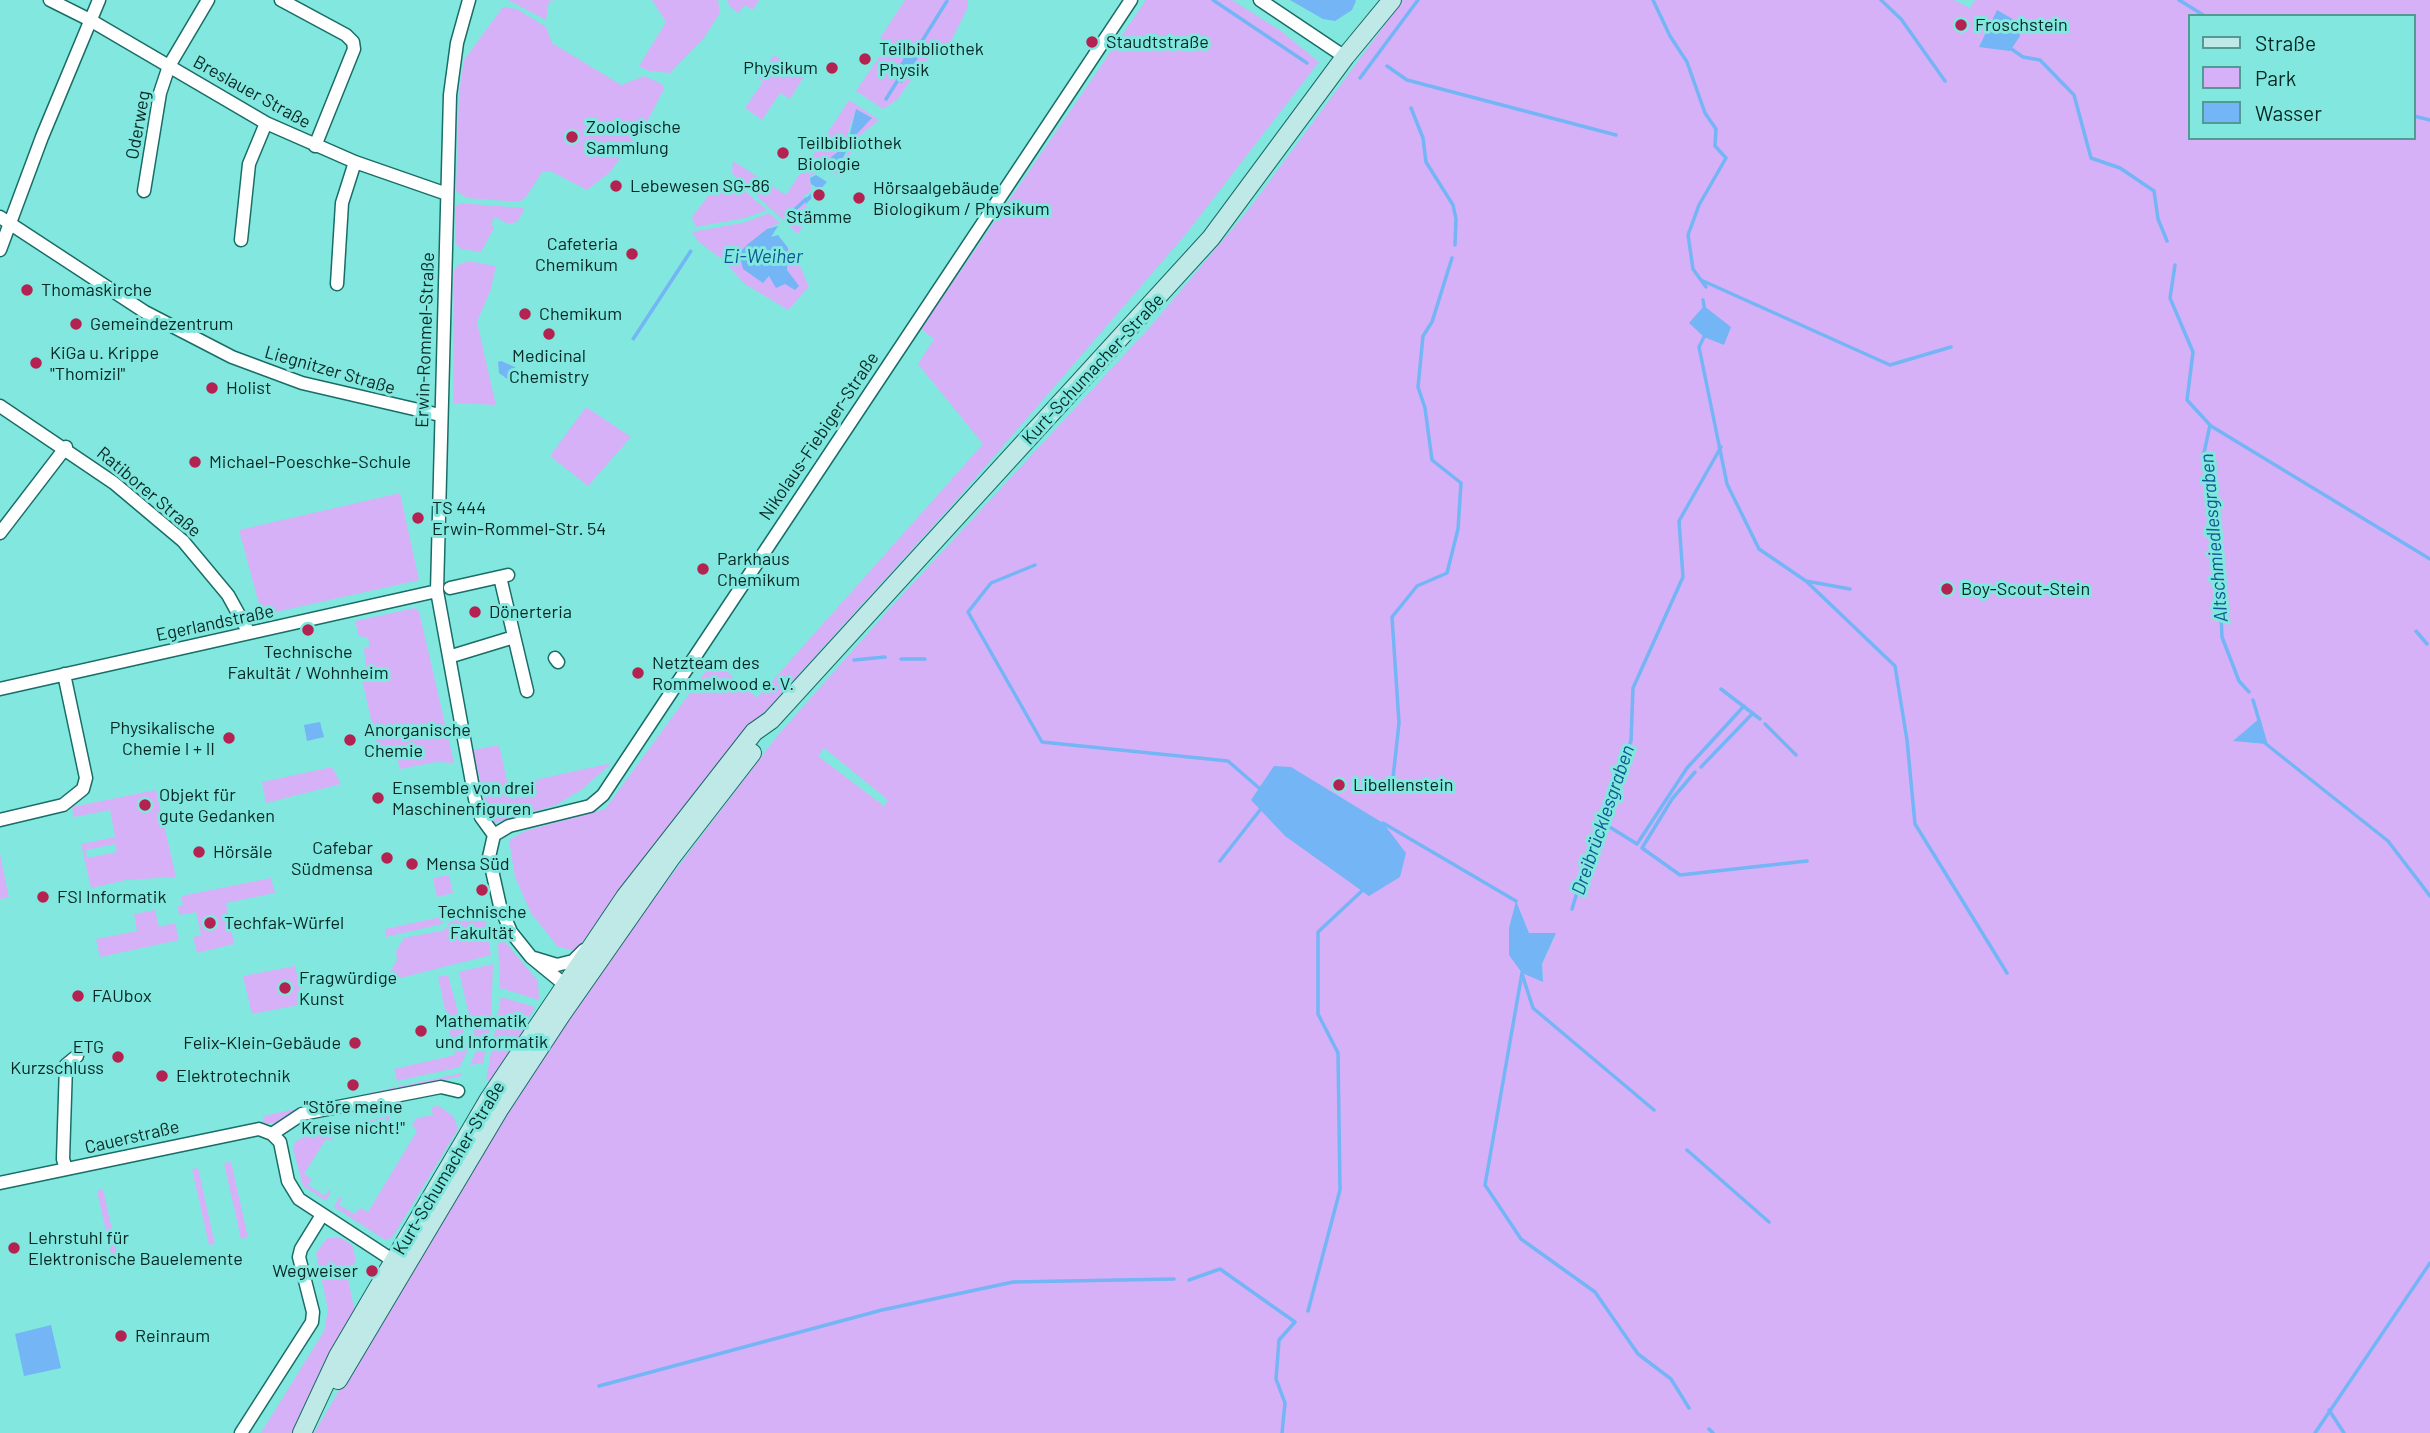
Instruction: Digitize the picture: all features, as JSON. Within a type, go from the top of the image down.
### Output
[{"type":"main road","name":"Kurt-Schumacher-Straße","points":[[570,989],[594,942],[701,797],[754,732],[771,720],[1174,281],[1245,194],[1345,57],[1392,0]]},
{"type":"main road","name":"Kurt-Schumacher-Straße","points":[[302,1433],[489,1099],[570,989],[766,736],[771,720]]},
{"type":"street","name":"Breslauer Straße","points":[[50,0],[90,20],[266,123],[355,162],[447,194]]},
{"type":"street","points":[[0,250],[5,220],[99,0]]},
{"type":"street","name":"Oderweg","points":[[145,191],[155,114],[169,66],[208,0]]},
{"type":"street","points":[[281,0],[346,35],[353,42],[354,49],[315,146]]},
{"type":"street","name":"Erwin-Rommel-Straße","points":[[469,0],[452,72],[440,415],[449,587],[475,799],[481,817],[494,835]]},
{"type":"street","name":"Nikolaus-Fiebiger-Straße","points":[[494,835],[509,826],[590,806],[603,795],[1130,0]]},
{"type":"street","points":[[1260,0],[1345,57]]},
{"type":"street","points":[[241,240],[249,164],[266,123]]},
{"type":"street","points":[[337,284],[342,203],[355,162]]},
{"type":"street","name":"Liegnitzer Straße","points":[[5,220],[145,312],[238,360],[302,383],[440,415]]},
{"type":"street","name":"Ratiborer Straße","points":[[0,406],[66,447],[121,487],[183,541],[228,595],[249,633]]},
{"type":"street","points":[[0,533],[66,447]]},
{"type":"street","name":"Egerlandstraße","points":[[0,689],[504,576],[516,631]]},
{"type":"street","points":[[455,655],[516,631],[526,690]]},
{"type":"street","points":[[0,820],[63,806],[83,789],[86,778],[64,674]]},
{"type":"street","points":[[494,835],[489,857],[500,906],[511,932],[531,957],[570,989]]},
{"type":"street","points":[[531,957],[557,965],[573,961],[594,942]]},
{"type":"street","points":[[66,1169],[63,1159],[66,1065],[77,1056]]},
{"type":"street","points":[[399,1264],[322,1215],[291,1191],[280,1142],[272,1134],[302,1114],[441,1087],[458,1091]]},
{"type":"street","name":"Cauerstraße","points":[[0,1183],[239,1131],[259,1129],[272,1134]]},
{"type":"street","points":[[241,1433],[312,1322],[313,1312],[299,1257],[322,1215]]},
{"type":"green space","points":[[508,0],[556,0],[549,1],[546,20]]},
{"type":"green space","points":[[652,0],[718,0],[720,13],[703,39],[670,73],[649,71],[639,66],[666,22]]},
{"type":"green space","points":[[727,0],[759,0],[753,10],[744,5],[739,13],[730,7]]},
{"type":"green space","points":[[905,0],[968,0],[967,9],[950,43],[923,63],[897,100],[883,109],[856,91],[888,44],[880,38]],"holes":[[[922,51],[902,83],[905,56]]]},
{"type":"green space","points":[[1146,0],[1232,0],[1281,31],[1319,62],[1186,234],[953,504],[761,716],[575,951],[558,947],[531,913],[515,877],[509,840],[525,831],[605,809],[714,660],[757,698],[983,444],[918,364],[934,339],[921,329]]},
{"type":"green space","points":[[1403,0],[1954,0],[1970,8],[1975,0],[2430,0],[2430,1433],[314,1433],[457,1190],[543,1055],[627,934],[778,735],[892,606],[1150,327],[1249,209]],"holes":[[[2260,719],[2265,744],[2234,741]],[[824,748],[888,800],[884,806],[818,756]],[[1516,902],[1529,933],[1556,934],[1542,964],[1543,981]]]},
{"type":"green space","points":[[503,7],[517,9],[546,27],[552,43],[621,85],[644,76],[662,84],[664,89],[647,122],[610,172],[587,190],[552,172],[543,171],[526,197],[519,202],[467,198],[456,191],[459,92],[464,60]]},
{"type":"green space","points":[[774,55],[805,75],[790,99],[780,93],[762,120],[745,108],[763,82],[758,78]]},
{"type":"green space","points":[[849,100],[879,120],[857,138],[841,177],[811,158]],"holes":[[[856,109],[871,118],[854,137],[846,156],[832,157],[843,148]]]},
{"type":"green space","points":[[733,161],[786,195],[805,166],[816,173],[809,177],[812,190],[803,197],[809,213],[798,234],[732,173]]},
{"type":"green space","points":[[727,182],[740,187],[767,210],[745,218],[696,227],[692,217],[712,191]]},
{"type":"green space","points":[[460,203],[524,210],[517,222],[508,224],[495,217],[491,224],[494,228],[481,252],[461,249],[455,243],[455,207]]},
{"type":"green space","points":[[769,213],[780,223],[767,229],[736,263],[741,261],[766,277],[791,277],[787,270],[788,248],[794,252],[809,287],[788,310],[745,284],[723,260],[699,242],[692,232],[746,222]]},
{"type":"green space","points":[[468,261],[496,266],[491,289],[477,322],[496,405],[453,403],[454,271],[458,265]]},
{"type":"green space","points":[[586,407],[631,437],[588,486],[550,456]]},
{"type":"green space","points":[[400,493],[419,580],[262,615],[239,530]]},
{"type":"green space","points":[[415,608],[419,611],[454,763],[436,762],[400,769],[397,758],[379,756],[362,679],[367,675],[364,648],[370,646],[368,638],[359,636],[355,621]]},
{"type":"green space","points":[[499,745],[511,799],[537,794],[535,780],[612,763],[581,790],[556,805],[490,824],[473,750]]},
{"type":"green space","points":[[332,767],[341,784],[266,803],[262,782]]},
{"type":"green space","points":[[156,790],[176,877],[126,880],[91,888],[81,844],[115,837],[110,810],[74,817],[72,807]],"holes":[[[115,844],[117,852],[87,858],[86,850]]]},
{"type":"green space","points":[[0,854],[9,897],[0,899]]},
{"type":"green space","points":[[449,875],[453,893],[437,897],[433,878]]},
{"type":"green space","points":[[271,878],[275,893],[226,903],[234,944],[197,953],[193,937],[201,935],[196,912],[179,915],[178,906],[183,905],[181,896]]},
{"type":"green space","points":[[443,907],[446,918],[442,924],[386,937],[385,929],[441,917],[439,908]]},
{"type":"green space","points":[[479,909],[483,909],[491,955],[384,982],[397,960],[396,951],[404,938],[445,930],[451,919],[478,916]]},
{"type":"green space","points":[[155,910],[159,927],[175,923],[179,940],[100,957],[96,939],[137,931],[134,914]]},
{"type":"green space","points":[[505,942],[538,981],[539,1000],[500,988],[498,943]]},
{"type":"green space","points":[[493,964],[491,1021],[483,1063],[470,1065],[477,1048],[459,972]]},
{"type":"green space","points":[[295,966],[304,1004],[252,1014],[243,976]]},
{"type":"green space","points":[[448,975],[468,1049],[460,1067],[397,1081],[394,1069],[455,1055],[438,977]]},
{"type":"green space","points":[[501,997],[535,1007],[496,1081],[486,1080]]},
{"type":"green space","points":[[462,1073],[462,1076],[369,1096],[369,1093]]},
{"type":"green space","points":[[342,1099],[343,1101],[278,1123],[264,1123],[263,1116]]},
{"type":"green space","points":[[439,1106],[453,1116],[458,1129],[392,1238],[385,1240],[334,1207],[339,1197],[342,1198],[339,1205],[355,1214],[360,1208],[368,1212],[417,1131],[412,1125],[417,1118],[433,1115],[431,1107]]},
{"type":"green space","points":[[389,1116],[391,1126],[388,1127],[386,1118],[334,1130],[332,1141],[326,1139],[304,1174],[312,1179],[308,1185],[325,1196],[331,1191],[326,1201],[303,1186],[293,1149],[295,1142],[306,1135]]},
{"type":"green space","points":[[231,1162],[248,1237],[241,1239],[224,1163]]},
{"type":"green space","points":[[198,1168],[215,1244],[209,1245],[192,1169]]},
{"type":"green space","points":[[103,1189],[120,1266],[114,1267],[97,1191]]},
{"type":"green space","points":[[327,1238],[341,1238],[352,1245],[356,1260],[347,1274],[355,1312],[294,1433],[261,1433],[324,1331],[328,1309],[316,1253]]},
{"type":"water","points":[[1290,0],[1356,1],[1352,10],[1335,21],[1323,19]]},
{"type":"water","points":[[1997,10],[2016,21],[2020,36],[2010,51],[1979,47]]},
{"type":"water","points":[[904,44],[922,52],[902,83],[896,81],[895,73],[905,56]]},
{"type":"water","points":[[856,109],[872,118],[854,137],[839,165],[832,164],[831,157],[843,148],[849,137]]},
{"type":"water","points":[[816,175],[827,182],[806,204],[805,200],[816,187],[811,184],[810,178]]},
{"type":"water","name":"Ei-Weiher","points":[[778,226],[771,237],[778,235],[788,248],[787,270],[799,286],[795,290],[785,284],[776,288],[769,276],[763,283],[743,269],[741,261],[736,263],[734,258],[767,229]]},
{"type":"water","points":[[690,249],[693,251],[634,341],[631,339]]},
{"type":"water","points":[[1704,306],[1731,327],[1724,345],[1704,337],[1689,323]]},
{"type":"water","points":[[498,362],[515,367],[519,374],[516,379],[510,381],[499,373]]},
{"type":"water","points":[[2260,718],[2266,744],[2233,741]]},
{"type":"water","points":[[320,722],[324,737],[307,741],[304,725]]},
{"type":"water","points":[[1274,766],[1291,767],[1383,823],[1406,853],[1400,877],[1369,896],[1285,836],[1251,800]]},
{"type":"water","points":[[1516,901],[1529,933],[1556,933],[1542,964],[1543,982],[1522,973],[1509,955],[1509,928]]},
{"type":"water","points":[[51,1325],[61,1368],[24,1376],[15,1334]]},
{"type":"waterway","points":[[1213,0],[1307,63]]},
{"type":"waterway","points":[[1360,78],[1418,0]]},
{"type":"waterway","name":"Dreibrücklesgraben","points":[[1653,0],[1670,36],[1687,62],[1705,113],[1716,129],[1715,146],[1726,158],[1699,205],[1688,235],[1693,269],[1706,287]]},
{"type":"waterway","points":[[1881,0],[1901,19],[1945,81]]},
{"type":"waterway","points":[[2179,0],[2202,14]]},
{"type":"waterway","points":[[917,49],[947,1]]},
{"type":"waterway","name":"Altschmiedlesgraben","points":[[2010,48],[2023,57],[2040,60],[2074,95],[2091,158],[2120,168],[2154,191],[2158,219],[2167,241]]},
{"type":"waterway","points":[[1387,66],[1407,80],[1616,135]]},
{"type":"waterway","points":[[886,99],[898,80]]},
{"type":"waterway","points":[[1411,108],[1423,138],[1426,162],[1453,205],[1456,219],[1455,245]]},
{"type":"waterway","points":[[2416,116],[2430,120]]},
{"type":"waterway","points":[[787,217],[806,199]]},
{"type":"waterway","points":[[1392,787],[1399,723],[1392,617],[1417,586],[1447,573],[1458,529],[1461,483],[1432,460],[1425,408],[1418,387],[1423,336],[1432,322],[1452,258]]},
{"type":"waterway","name":"Altschmiedlesgraben","points":[[2175,265],[2170,298],[2193,352],[2187,400],[2210,425],[2204,453],[2219,565],[2222,637],[2239,681],[2249,692]]},
{"type":"waterway","points":[[1701,280],[1890,365],[1951,347]]},
{"type":"waterway","name":"Dreibrücklesgraben","points":[[1703,300],[1704,306]]},
{"type":"waterway","points":[[1704,337],[1699,347],[1727,484],[1759,549],[1806,581],[1850,589]]},
{"type":"waterway","points":[[2211,426],[2430,559]]},
{"type":"waterway","name":"Dreibrücklesgraben","points":[[1572,909],[1599,820],[1631,741],[1633,688],[1683,577],[1679,521],[1721,447]]},
{"type":"waterway","points":[[1035,565],[991,583],[968,612],[1042,742],[1228,761],[1259,788]]},
{"type":"waterway","points":[[1806,581],[1895,666],[1907,740],[1915,824],[2007,973]]},
{"type":"waterway","points":[[2416,631],[2427,644]]},
{"type":"waterway","points":[[854,660],[885,657]]},
{"type":"waterway","points":[[901,659],[925,659]]},
{"type":"waterway","points":[[1721,689],[1760,719]]},
{"type":"waterway","name":"Altschmiedlesgraben","points":[[2253,700],[2266,744],[2388,841],[2430,896]]},
{"type":"waterway","points":[[1600,821],[1637,844],[1687,768],[1744,706]]},
{"type":"waterway","points":[[1701,767],[1753,713]]},
{"type":"waterway","points":[[1765,724],[1796,755]]},
{"type":"waterway","points":[[1695,772],[1672,799],[1642,848],[1680,875],[1807,861]]},
{"type":"waterway","points":[[1220,861],[1260,810]]},
{"type":"waterway","points":[[1382,827],[1383,823],[1516,901]]},
{"type":"waterway","points":[[1308,1311],[1340,1190],[1338,1053],[1318,1014],[1318,932],[1365,888]]},
{"type":"waterway","name":"Dreibrücklesgraben","points":[[1522,973],[1485,1185],[1521,1239],[1595,1292],[1638,1354],[1671,1379],[1689,1408]]},
{"type":"waterway","points":[[1522,974],[1533,1008],[1654,1110]]},
{"type":"waterway","points":[[1687,1150],[1769,1222]]},
{"type":"waterway","points":[[2315,1433],[2430,1263]]},
{"type":"waterway","points":[[1189,1280],[1220,1269],[1295,1322],[1279,1340],[1276,1379],[1285,1403],[1282,1433]]},
{"type":"waterway","points":[[599,1386],[882,1310],[1013,1282],[1174,1279]]},
{"type":"waterway","points":[[2329,1410],[2344,1433]]},
{"type":"waterway","name":"Dreibrücklesgraben","points":[[1709,1429],[1713,1433]]},
{"type":"place","name":"Froschstein","points":[[1961,25]]},
{"type":"place","name":"Staudtstraße","points":[[1092,42]]},
{"type":"place","name":"Teilbibliothek Physik","points":[[865,59]]},
{"type":"place","name":"Physikum","points":[[832,68]]},
{"type":"place","name":"Zoologische Sammlung","points":[[572,137]]},
{"type":"place","name":"Teilbibliothek Biologie","points":[[783,153]]},
{"type":"place","name":"Lebewesen SG-86","points":[[616,186]]},
{"type":"place","name":"Stämme","points":[[819,195]]},
{"type":"place","name":"Hörsaalgebäude Biologikum / Physikum","points":[[859,198]]},
{"type":"place","name":"Cafeteria Chemikum","points":[[632,254]]},
{"type":"place","name":"Thomaskirche","points":[[27,290]]},
{"type":"place","name":"Chemikum","points":[[525,314]]},
{"type":"place","name":"Gemeindezentrum","points":[[76,324]]},
{"type":"place","name":"Medicinal Chemistry","points":[[549,334]]},
{"type":"place","name":"KiGa u. Krippe \"Thomizil\"","points":[[36,363]]},
{"type":"place","name":"Holist","points":[[212,388]]},
{"type":"place","name":"Michael-Poeschke-Schule","points":[[195,462]]},
{"type":"place","name":"TS 444 Erwin-Rommel-Str. 54","points":[[418,518]]},
{"type":"place","name":"Parkhaus Chemikum","points":[[703,569]]},
{"type":"place","name":"Boy-Scout-Stein","points":[[1947,589]]},
{"type":"place","name":"Dönerteria","points":[[475,612]]},
{"type":"place","name":"Technische Fakultät / Wohnheim","points":[[308,630]]},
{"type":"place","name":"Netzteam des Rommelwood e. V.","points":[[638,673]]},
{"type":"place","name":"Physikalische Chemie I + II","points":[[229,738]]},
{"type":"place","name":"Anorganische Chemie","points":[[350,740]]},
{"type":"place","name":"Libellenstein","points":[[1339,785]]},
{"type":"place","name":"Ensemble von drei Maschinenfiguren","points":[[378,798]]},
{"type":"place","name":"Objekt für gute Gedanken","points":[[145,805]]},
{"type":"place","name":"Hörsäle","points":[[199,852]]},
{"type":"place","name":"Cafebar Südmensa","points":[[387,858]]},
{"type":"place","name":"Mensa Süd","points":[[412,864]]},
{"type":"place","name":"Technische Fakultät","points":[[482,890]]},
{"type":"place","name":"FSI Informatik","points":[[43,897]]},
{"type":"place","name":"Techfak-Würfel","points":[[210,923]]},
{"type":"place","name":"Fragwürdige Kunst","points":[[285,988]]},
{"type":"place","name":"FAUbox","points":[[78,996]]},
{"type":"place","name":"Mathematik und Informatik","points":[[421,1031]]},
{"type":"place","name":"Felix-Klein-Gebäude","points":[[355,1043]]},
{"type":"place","name":"ETG Kurzschluss","points":[[118,1057]]},
{"type":"place","name":"Elektrotechnik","points":[[162,1076]]},
{"type":"place","name":"\"Störe meine Kreise nicht!\"","points":[[353,1085]]},
{"type":"place","name":"Lehrstuhl für Elektronische Bauelemente","points":[[14,1248]]},
{"type":"place","name":"Wegweiser","points":[[372,1271]]},
{"type":"place","name":"Reinraum","points":[[121,1336]]}]
